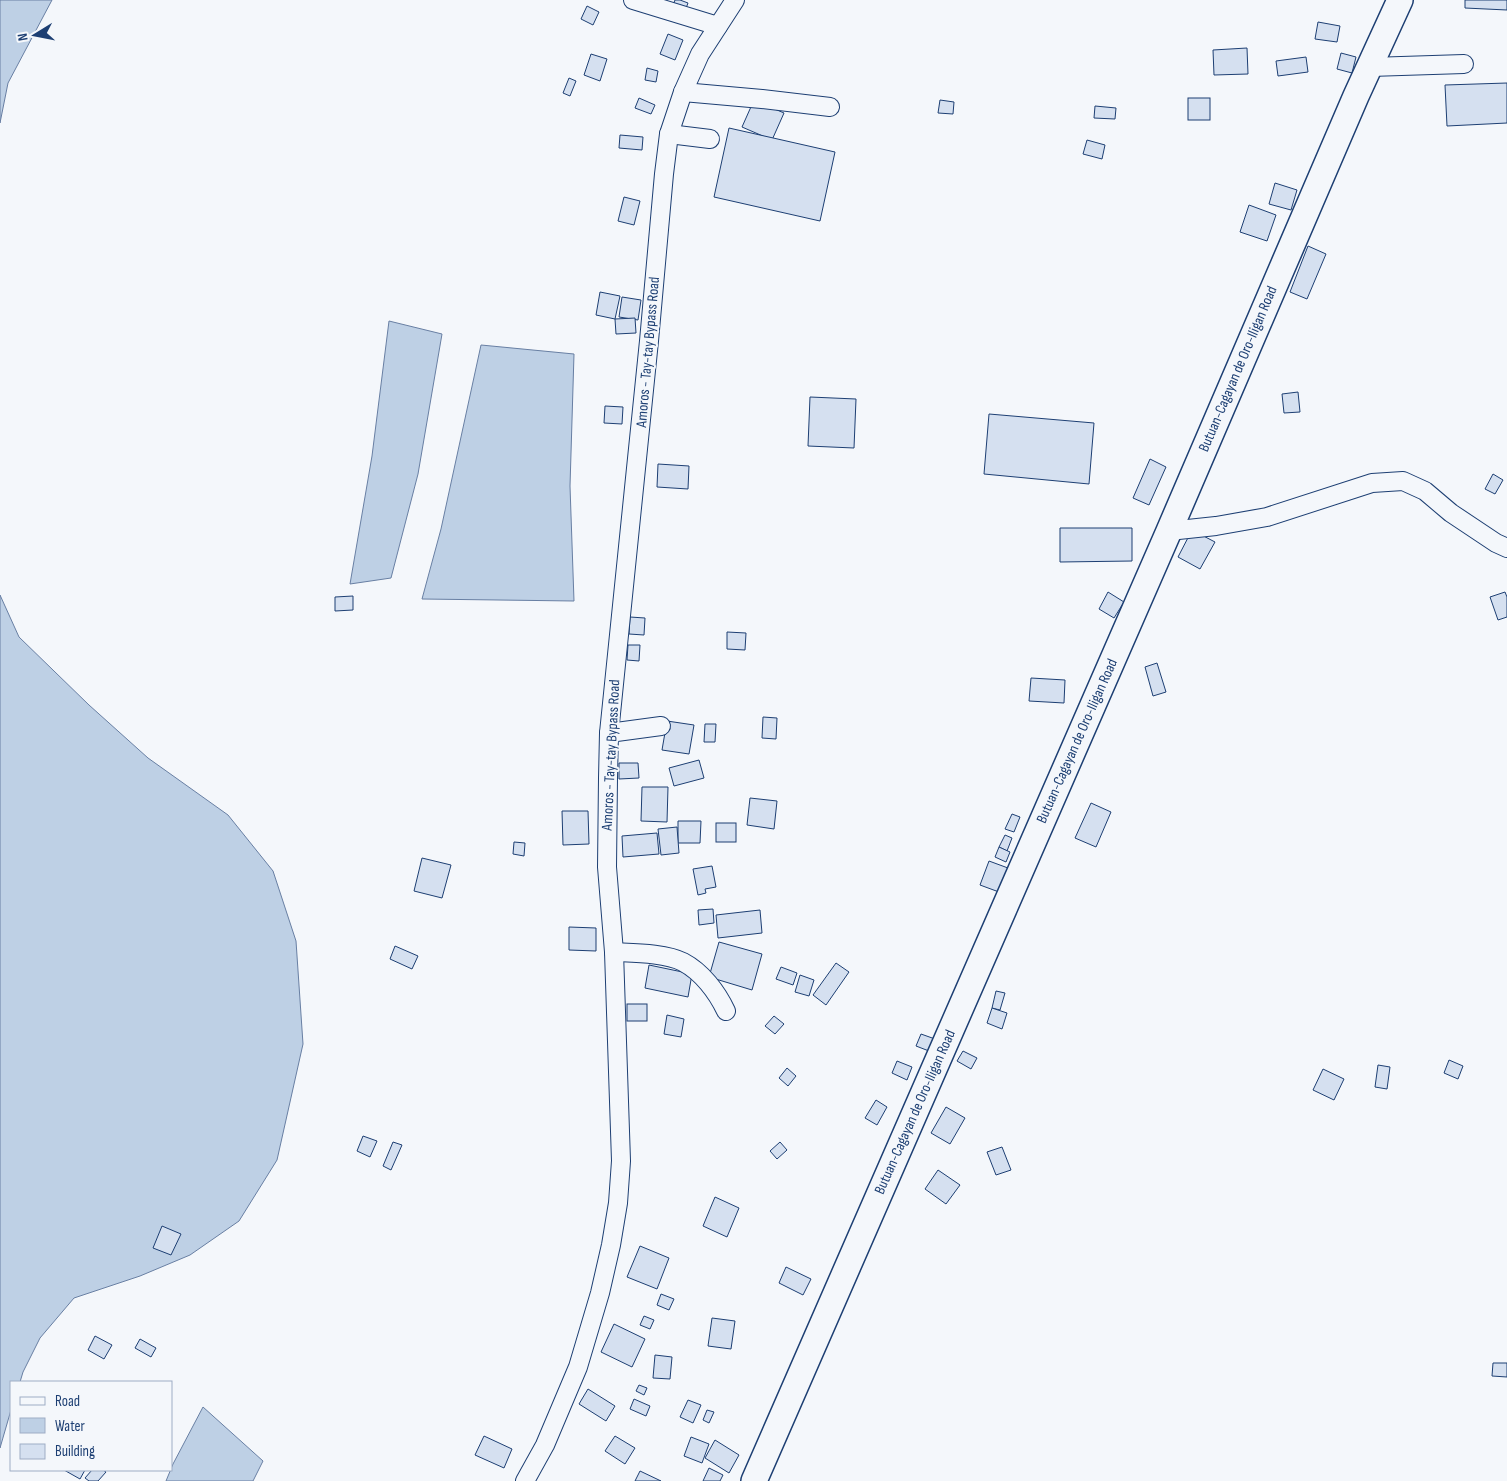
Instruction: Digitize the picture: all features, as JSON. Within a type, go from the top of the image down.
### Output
[{"type":"highway","name":"Butuan-Cagayan de Oro-Iligan Road","points":[[754,1481],[1169,530],[1356,96],[1400,0]]},
{"type":"street","points":[[633,0],[718,26]]},
{"type":"street","name":"Amoros - Tay-tay Bypass Road","points":[[525,1481],[545,1445],[578,1367],[600,1293],[615,1220],[622,1161],[614,952],[608,866],[609,732],[669,134],[683,92],[700,54],[734,0]]},
{"type":"street","points":[[1370,67],[1464,64]]},
{"type":"street","points":[[683,92],[830,107]]},
{"type":"street","points":[[669,134],[710,139]]},
{"type":"street","points":[[1169,530],[1216,526],[1267,517],[1372,483],[1403,481],[1425,491],[1451,513],[1496,543],[1507,548]]},
{"type":"street","points":[[609,732],[661,726]]},
{"type":"street","points":[[614,952],[655,955],[682,962],[711,987],[726,1011]]},
{"type":"water","points":[[0,0],[52,0],[8,83],[0,123]]},
{"type":"water","points":[[389,321],[442,334],[418,474],[391,578],[350,584],[372,456]]},
{"type":"water","points":[[481,345],[574,354],[570,486],[574,601],[422,599],[441,529]]},
{"type":"water","points":[[0,595],[19,637],[89,705],[148,758],[228,815],[273,871],[296,941],[303,1044],[277,1160],[239,1221],[190,1255],[140,1276],[74,1298],[40,1338],[20,1381],[10,1381],[10,1413],[0,1448]]},
{"type":"water","points":[[203,1407],[263,1461],[253,1481],[166,1481],[170,1471],[172,1471],[173,1464]]},
{"type":"building","points":[[675,0],[688,3],[683,16],[671,10]]},
{"type":"building","points":[[1465,0],[1507,0],[1507,10],[1465,8]]},
{"type":"building","points":[[587,6],[599,12],[593,25],[581,19]]},
{"type":"building","points":[[1318,22],[1340,26],[1337,42],[1315,39]]},
{"type":"building","points":[[668,34],[683,40],[675,60],[660,54]]},
{"type":"building","points":[[1247,48],[1248,74],[1214,75],[1213,50]]},
{"type":"building","points":[[1341,53],[1356,57],[1352,73],[1337,69]]},
{"type":"building","points":[[591,54],[607,59],[600,81],[584,75]]},
{"type":"building","points":[[1306,57],[1308,72],[1278,76],[1276,61]]},
{"type":"building","points":[[647,68],[658,71],[656,82],[645,80]]},
{"type":"building","points":[[569,78],[576,81],[570,96],[563,93]]},
{"type":"building","points":[[1507,83],[1507,123],[1447,126],[1445,85]]},
{"type":"building","points":[[639,98],[655,105],[651,114],[635,108]]},
{"type":"building","points":[[1188,98],[1210,98],[1210,120],[1188,120]]},
{"type":"building","points":[[754,100],[784,113],[772,140],[742,127]]},
{"type":"building","points":[[940,100],[954,102],[953,114],[938,113]]},
{"type":"building","points":[[1095,106],[1116,108],[1115,119],[1094,118]]},
{"type":"building","points":[[729,128],[835,152],[820,221],[714,197]]},
{"type":"building","points":[[620,135],[643,137],[642,150],[619,148]]},
{"type":"building","points":[[1087,140],[1105,145],[1102,159],[1083,154]]},
{"type":"building","points":[[1275,183],[1297,190],[1291,210],[1269,204]]},
{"type":"building","points":[[624,197],[640,201],[634,225],[618,221]]},
{"type":"building","points":[[1249,205],[1276,215],[1267,241],[1240,232]]},
{"type":"building","points":[[1308,246],[1326,254],[1307,299],[1290,292]]},
{"type":"building","points":[[600,292],[620,296],[615,319],[596,315]]},
{"type":"building","points":[[622,297],[641,300],[638,320],[619,317]]},
{"type":"building","points":[[635,318],[636,333],[616,334],[615,319]]},
{"type":"building","points":[[1298,392],[1300,412],[1284,413],[1282,394]]},
{"type":"building","points":[[810,397],[856,399],[854,448],[808,446]]},
{"type":"building","points":[[605,406],[623,407],[622,424],[604,423]]},
{"type":"building","points":[[989,414],[1094,423],[1089,484],[984,474]]},
{"type":"building","points":[[1150,459],[1166,467],[1149,505],[1133,498]]},
{"type":"building","points":[[658,464],[689,466],[688,489],[657,487]]},
{"type":"building","points":[[1493,474],[1503,480],[1495,494],[1485,489]]},
{"type":"building","points":[[1060,528],[1132,528],[1132,561],[1060,562]]},
{"type":"building","points":[[1192,530],[1215,542],[1200,569],[1178,557]]},
{"type":"building","points":[[1108,592],[1124,602],[1114,618],[1099,609]]},
{"type":"building","points":[[1505,592],[1507,597],[1507,617],[1498,620],[1490,597]]},
{"type":"building","points":[[353,596],[353,610],[335,611],[335,597]]},
{"type":"building","points":[[630,617],[645,618],[644,635],[629,634]]},
{"type":"building","points":[[727,632],[746,633],[745,650],[727,649]]},
{"type":"building","points":[[628,645],[640,645],[639,661],[627,660]]},
{"type":"building","points":[[1157,663],[1166,692],[1153,696],[1145,667]]},
{"type":"building","points":[[1031,678],[1065,680],[1064,703],[1029,701]]},
{"type":"building","points":[[763,717],[777,718],[776,739],[762,738]]},
{"type":"building","points":[[667,721],[694,725],[689,754],[662,750]]},
{"type":"building","points":[[705,724],[716,724],[715,742],[704,742]]},
{"type":"building","points":[[699,760],[704,778],[674,786],[669,768]]},
{"type":"building","points":[[619,763],[638,763],[639,778],[619,779]]},
{"type":"building","points":[[642,787],[668,787],[667,822],[641,821]]},
{"type":"building","points":[[750,798],[777,801],[774,829],[747,825]]},
{"type":"building","points":[[1091,803],[1111,812],[1096,847],[1075,838]]},
{"type":"building","points":[[562,811],[588,811],[589,844],[563,845]]},
{"type":"building","points":[[1012,814],[1020,817],[1014,832],[1005,829]]},
{"type":"building","points":[[678,821],[701,821],[700,843],[678,843]]},
{"type":"building","points":[[716,823],[736,823],[736,842],[716,842]]},
{"type":"building","points":[[677,827],[679,853],[661,855],[658,829]]},
{"type":"building","points":[[657,833],[659,854],[623,857],[622,836]]},
{"type":"building","points":[[1005,835],[1012,838],[1007,851],[999,847]]},
{"type":"building","points":[[514,842],[525,843],[524,856],[513,854]]},
{"type":"building","points":[[999,847],[1010,852],[1006,862],[995,857]]},
{"type":"building","points":[[422,858],[451,865],[442,898],[414,891]]},
{"type":"building","points":[[989,861],[1008,868],[999,892],[980,885]]},
{"type":"building","points":[[712,866],[716,887],[705,889],[706,893],[698,895],[693,869]]},
{"type":"building","points":[[713,909],[714,923],[699,925],[698,910]]},
{"type":"building","points":[[760,910],[762,933],[718,938],[716,915]]},
{"type":"building","points":[[569,927],[596,928],[596,951],[569,950]]},
{"type":"building","points":[[719,942],[762,954],[752,990],[709,977]]},
{"type":"building","points":[[395,946],[418,956],[412,969],[390,959]]},
{"type":"building","points":[[836,963],[849,972],[826,1005],[813,995]]},
{"type":"building","points":[[649,965],[692,974],[688,997],[645,988]]},
{"type":"building","points":[[781,967],[797,973],[793,985],[776,979]]},
{"type":"building","points":[[800,975],[814,980],[809,996],[795,992]]},
{"type":"building","points":[[996,991],[1005,993],[1000,1010],[992,1008]]},
{"type":"building","points":[[627,1004],[647,1004],[647,1021],[627,1021]]},
{"type":"building","points":[[992,1008],[1007,1013],[1002,1029],[987,1023]]},
{"type":"building","points":[[667,1015],[684,1019],[681,1037],[664,1034]]},
{"type":"building","points":[[774,1016],[784,1024],[775,1034],[765,1026]]},
{"type":"building","points":[[921,1034],[935,1039],[929,1051],[916,1046]]},
{"type":"building","points":[[963,1051],[977,1058],[971,1069],[957,1061]]},
{"type":"building","points":[[1449,1060],[1463,1066],[1458,1079],[1444,1073]]},
{"type":"building","points":[[897,1061],[912,1067],[907,1080],[892,1073]]},
{"type":"building","points":[[1378,1065],[1390,1067],[1387,1089],[1375,1087]]},
{"type":"building","points":[[787,1068],[796,1076],[788,1086],[779,1078]]},
{"type":"building","points":[[1323,1069],[1344,1079],[1334,1100],[1313,1090]]},
{"type":"building","points":[[876,1100],[887,1107],[877,1125],[865,1118]]},
{"type":"building","points":[[946,1107],[965,1118],[950,1144],[931,1133]]},
{"type":"building","points":[[363,1136],[377,1141],[370,1157],[357,1151]]},
{"type":"building","points":[[393,1142],[402,1145],[391,1170],[383,1166]]},
{"type":"building","points":[[780,1142],[787,1150],[777,1159],[770,1151]]},
{"type":"building","points":[[1002,1147],[1011,1170],[996,1175],[987,1152]]},
{"type":"building","points":[[938,1170],[960,1185],[946,1204],[925,1189]]},
{"type":"building","points":[[715,1197],[739,1208],[727,1237],[703,1226]]},
{"type":"building","points":[[162,1226],[181,1234],[171,1255],[153,1248]]},
{"type":"building","points":[[640,1246],[669,1258],[657,1289],[627,1277]]},
{"type":"building","points":[[786,1267],[811,1279],[803,1295],[779,1283]]},
{"type":"building","points":[[661,1294],[674,1299],[669,1310],[657,1305]]},
{"type":"building","points":[[644,1316],[654,1320],[650,1329],[640,1325]]},
{"type":"building","points":[[712,1318],[735,1321],[731,1349],[708,1346]]},
{"type":"building","points":[[614,1324],[645,1339],[632,1367],[601,1352]]},
{"type":"building","points":[[95,1336],[112,1345],[104,1359],[88,1350]]},
{"type":"building","points":[[140,1339],[156,1348],[151,1357],[135,1348]]},
{"type":"building","points":[[655,1355],[672,1357],[670,1379],[653,1378]]},
{"type":"building","points":[[1493,1363],[1507,1363],[1507,1377],[1492,1376]]},
{"type":"building","points":[[639,1385],[647,1388],[644,1395],[636,1391]]},
{"type":"building","points":[[588,1389],[615,1406],[606,1421],[579,1404]]},
{"type":"building","points":[[634,1399],[650,1406],[646,1416],[630,1409]]},
{"type":"building","points":[[688,1400],[701,1405],[693,1423],[680,1417]]},
{"type":"building","points":[[707,1410],[714,1412],[709,1423],[703,1420]]},
{"type":"building","points":[[484,1436],[512,1449],[504,1468],[475,1455]]},
{"type":"building","points":[[615,1436],[635,1448],[625,1464],[605,1451]]},
{"type":"building","points":[[691,1437],[709,1444],[702,1463],[684,1456]]},
{"type":"building","points":[[715,1440],[739,1455],[729,1473],[705,1458]]},
{"type":"building","points":[[709,1468],[723,1475],[720,1481],[703,1481]]},
{"type":"building","points":[[66,1471],[84,1471],[80,1479]]},
{"type":"building","points":[[91,1471],[106,1472],[98,1481],[89,1481],[85,1478]]},
{"type":"building","points":[[640,1471],[661,1481],[635,1481]]}]
